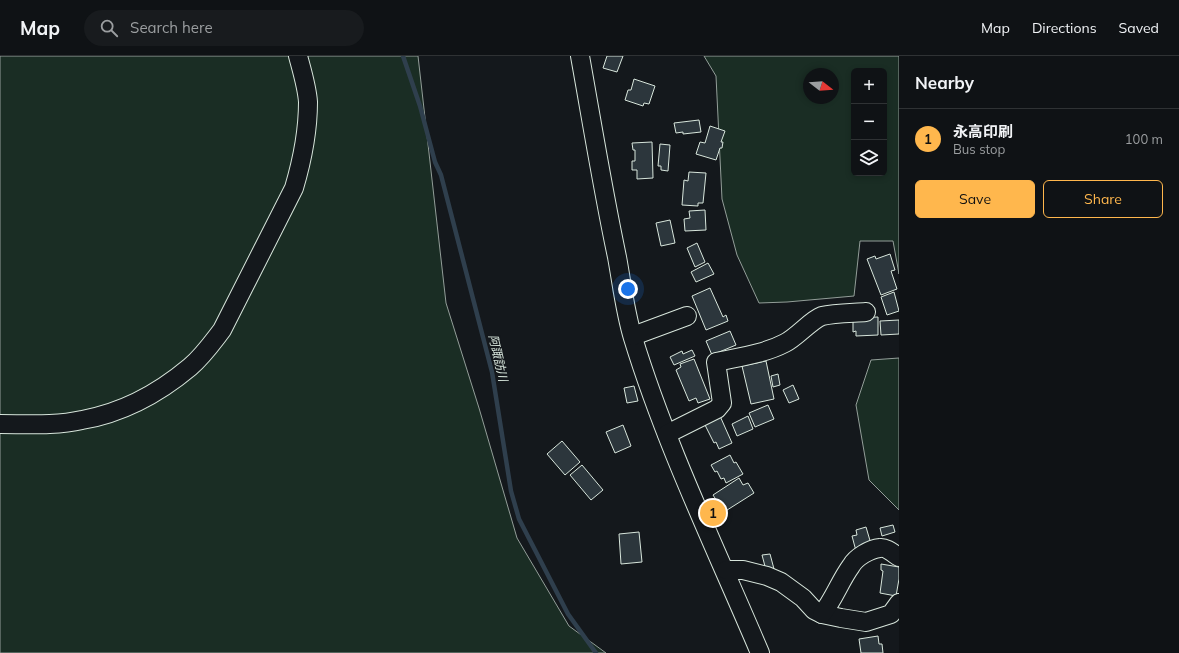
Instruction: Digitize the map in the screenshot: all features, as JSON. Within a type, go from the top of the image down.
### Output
[{"type":"street","points":[[0,424],[52,423],[82,420],[119,411],[145,398],[169,383],[191,366],[207,349],[222,330],[294,188],[300,167],[306,133],[308,101],[298,56]]},
{"type":"street","points":[[580,56],[612,234],[633,336],[652,394],[684,478],[726,570],[760,653]]},
{"type":"street","points":[[667,434],[716,409],[722,403],[716,362],[759,353],[785,344],[822,316],[866,312]]},
{"type":"street","points":[[633,336],[687,316]]},
{"type":"street","points":[[822,614],[836,594],[852,564],[865,553],[880,548],[899,557]]},
{"type":"street","points":[[726,570],[743,570],[767,576],[781,582],[803,598],[814,610],[822,614],[866,622],[891,614],[899,603]]},
{"type":"green space","points":[[0,56],[418,56],[446,303],[479,408],[517,538],[569,626],[606,653],[0,653]]},
{"type":"green space","points":[[704,56],[899,56],[899,274],[893,241],[860,241],[854,296],[759,303],[737,255],[722,199],[716,76]]},
{"type":"green space","points":[[899,358],[899,510],[869,480],[856,405],[871,360]]},
{"type":"building","points":[[607,56],[623,56],[617,72],[603,68]]},
{"type":"building","points":[[634,79],[655,86],[649,104],[644,103],[643,106],[625,100],[628,90],[631,90]]},
{"type":"building","points":[[699,120],[701,132],[683,134],[683,132],[676,133],[674,123]]},
{"type":"building","points":[[710,126],[725,131],[721,142],[723,142],[722,148],[720,148],[716,160],[696,154],[700,142],[705,143]]},
{"type":"building","points":[[652,142],[653,178],[637,179],[637,170],[632,170],[632,161],[635,161],[635,150],[633,150],[632,143]]},
{"type":"building","points":[[660,144],[670,145],[668,171],[661,170],[661,166],[658,166]]},
{"type":"building","points":[[689,172],[706,173],[703,203],[698,203],[698,206],[682,205],[684,180],[688,181]]},
{"type":"building","points":[[705,210],[706,230],[685,231],[684,219],[690,218],[689,211]]},
{"type":"building","points":[[670,220],[675,243],[661,246],[656,223]]},
{"type":"building","points":[[697,243],[705,262],[695,267],[687,248]]},
{"type":"building","points":[[890,254],[895,270],[891,271],[897,289],[881,295],[867,259],[875,256],[876,259]]},
{"type":"building","points":[[708,263],[714,274],[696,282],[691,272]]},
{"type":"building","points":[[710,288],[723,317],[726,315],[728,321],[706,330],[692,296]]},
{"type":"building","points":[[894,292],[899,311],[887,315],[881,297]]},
{"type":"building","points":[[878,317],[878,335],[856,336],[856,331],[853,332],[853,318]]},
{"type":"building","points":[[899,320],[899,334],[881,335],[880,321]]},
{"type":"building","points":[[730,331],[736,345],[712,355],[706,341]]},
{"type":"building","points":[[692,350],[695,356],[674,365],[670,357],[682,351],[683,354]]},
{"type":"building","points":[[694,359],[710,399],[698,403],[696,398],[689,401],[676,370],[681,367],[680,364]]},
{"type":"building","points":[[766,361],[774,399],[751,404],[742,366]]},
{"type":"building","points":[[778,374],[780,385],[773,387],[771,376]]},
{"type":"building","points":[[793,385],[799,399],[789,403],[783,390]]},
{"type":"building","points":[[634,386],[638,401],[627,403],[624,388]]},
{"type":"building","points":[[768,405],[774,419],[755,427],[749,413]]},
{"type":"building","points":[[720,416],[732,443],[719,449],[716,442],[714,443],[704,423]]},
{"type":"building","points":[[748,416],[753,429],[737,436],[732,424]]},
{"type":"building","points":[[623,425],[631,446],[615,453],[606,432]]},
{"type":"building","points":[[562,441],[580,462],[565,475],[547,454]]},
{"type":"building","points":[[730,455],[734,463],[736,462],[743,474],[726,483],[724,478],[721,479],[717,471],[715,472],[711,465]]},
{"type":"building","points":[[582,465],[603,490],[591,500],[570,475]]},
{"type":"building","points":[[739,478],[743,485],[748,483],[754,493],[724,512],[713,495]]},
{"type":"building","points":[[893,525],[895,532],[882,536],[880,528]]},
{"type":"building","points":[[866,527],[871,544],[856,551],[852,536],[857,535],[856,530]]},
{"type":"building","points":[[639,532],[642,562],[621,564],[619,534]]},
{"type":"building","points":[[770,554],[774,569],[766,570],[762,555]]},
{"type":"building","points":[[881,564],[899,567],[899,579],[896,596],[880,593],[883,571],[881,570]]},
{"type":"building","points":[[878,636],[879,644],[882,644],[883,653],[861,653],[859,639]]},
{"type":"waterway","name":"阿諏訪川","points":[[403,56],[420,106],[435,162],[441,175],[492,372],[511,491],[519,519],[568,614],[596,653]]},
{"type":"place","name":"永高印刷","points":[[713,513]]}]
